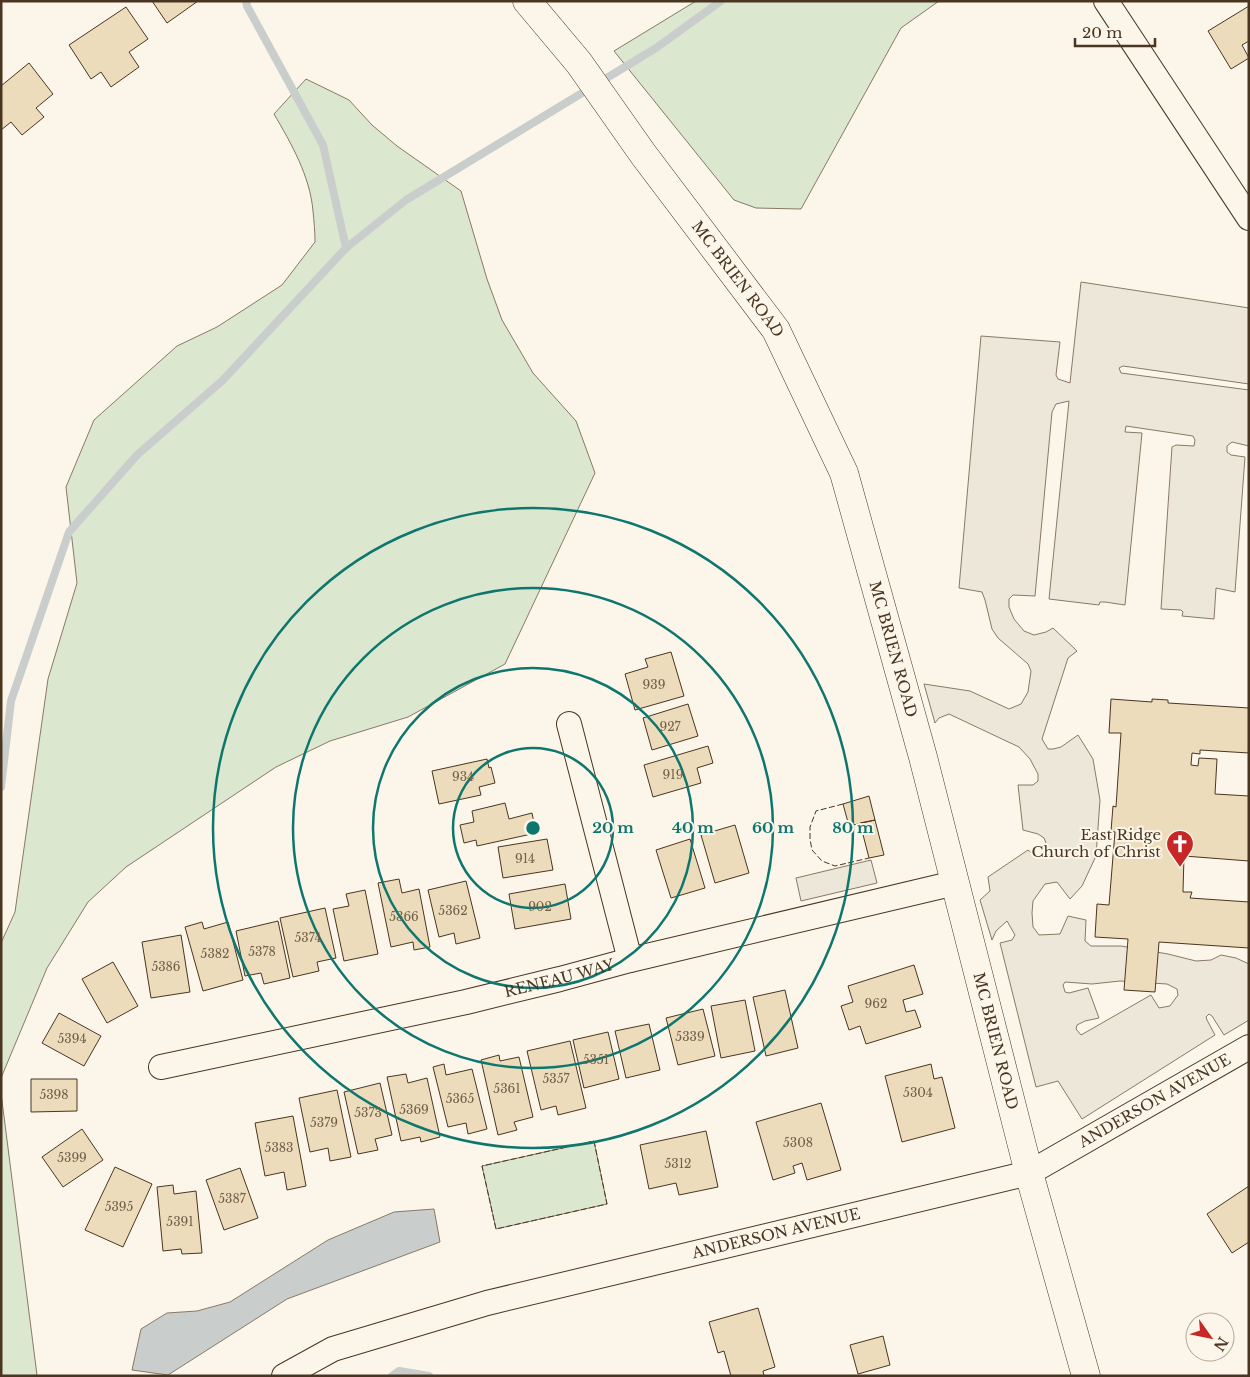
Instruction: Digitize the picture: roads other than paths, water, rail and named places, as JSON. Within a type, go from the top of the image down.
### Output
[{"type":"street","name":"MC BRIEN ROAD","points":[[527,1],[579,63],[643,154],[776,330],[844,473],[923,756],[1029,1173],[1086,1376]]},
{"type":"street","points":[[1106,1],[1249,218]]},
{"type":"street","points":[[569,724],[630,960]]},
{"type":"street","name":"RENEAU WAY","points":[[161,1067],[466,1002],[630,960],[955,883]]},
{"type":"street","name":"ANDERSON AVENUE","points":[[284,1376],[334,1349],[487,1303],[1029,1173],[1246,1054]]},
{"type":"waterway","points":[[246,1],[323,145],[346,248]]},
{"type":"waterway","points":[[1,787],[11,701],[69,532],[137,455],[223,380],[346,248],[406,200],[656,48],[721,1]]},
{"type":"waterway","points":[[392,1376],[399,1371],[429,1376]]},
{"type":"place","name":"East Ridge Church of Christ","points":[[1180,868]]}]
